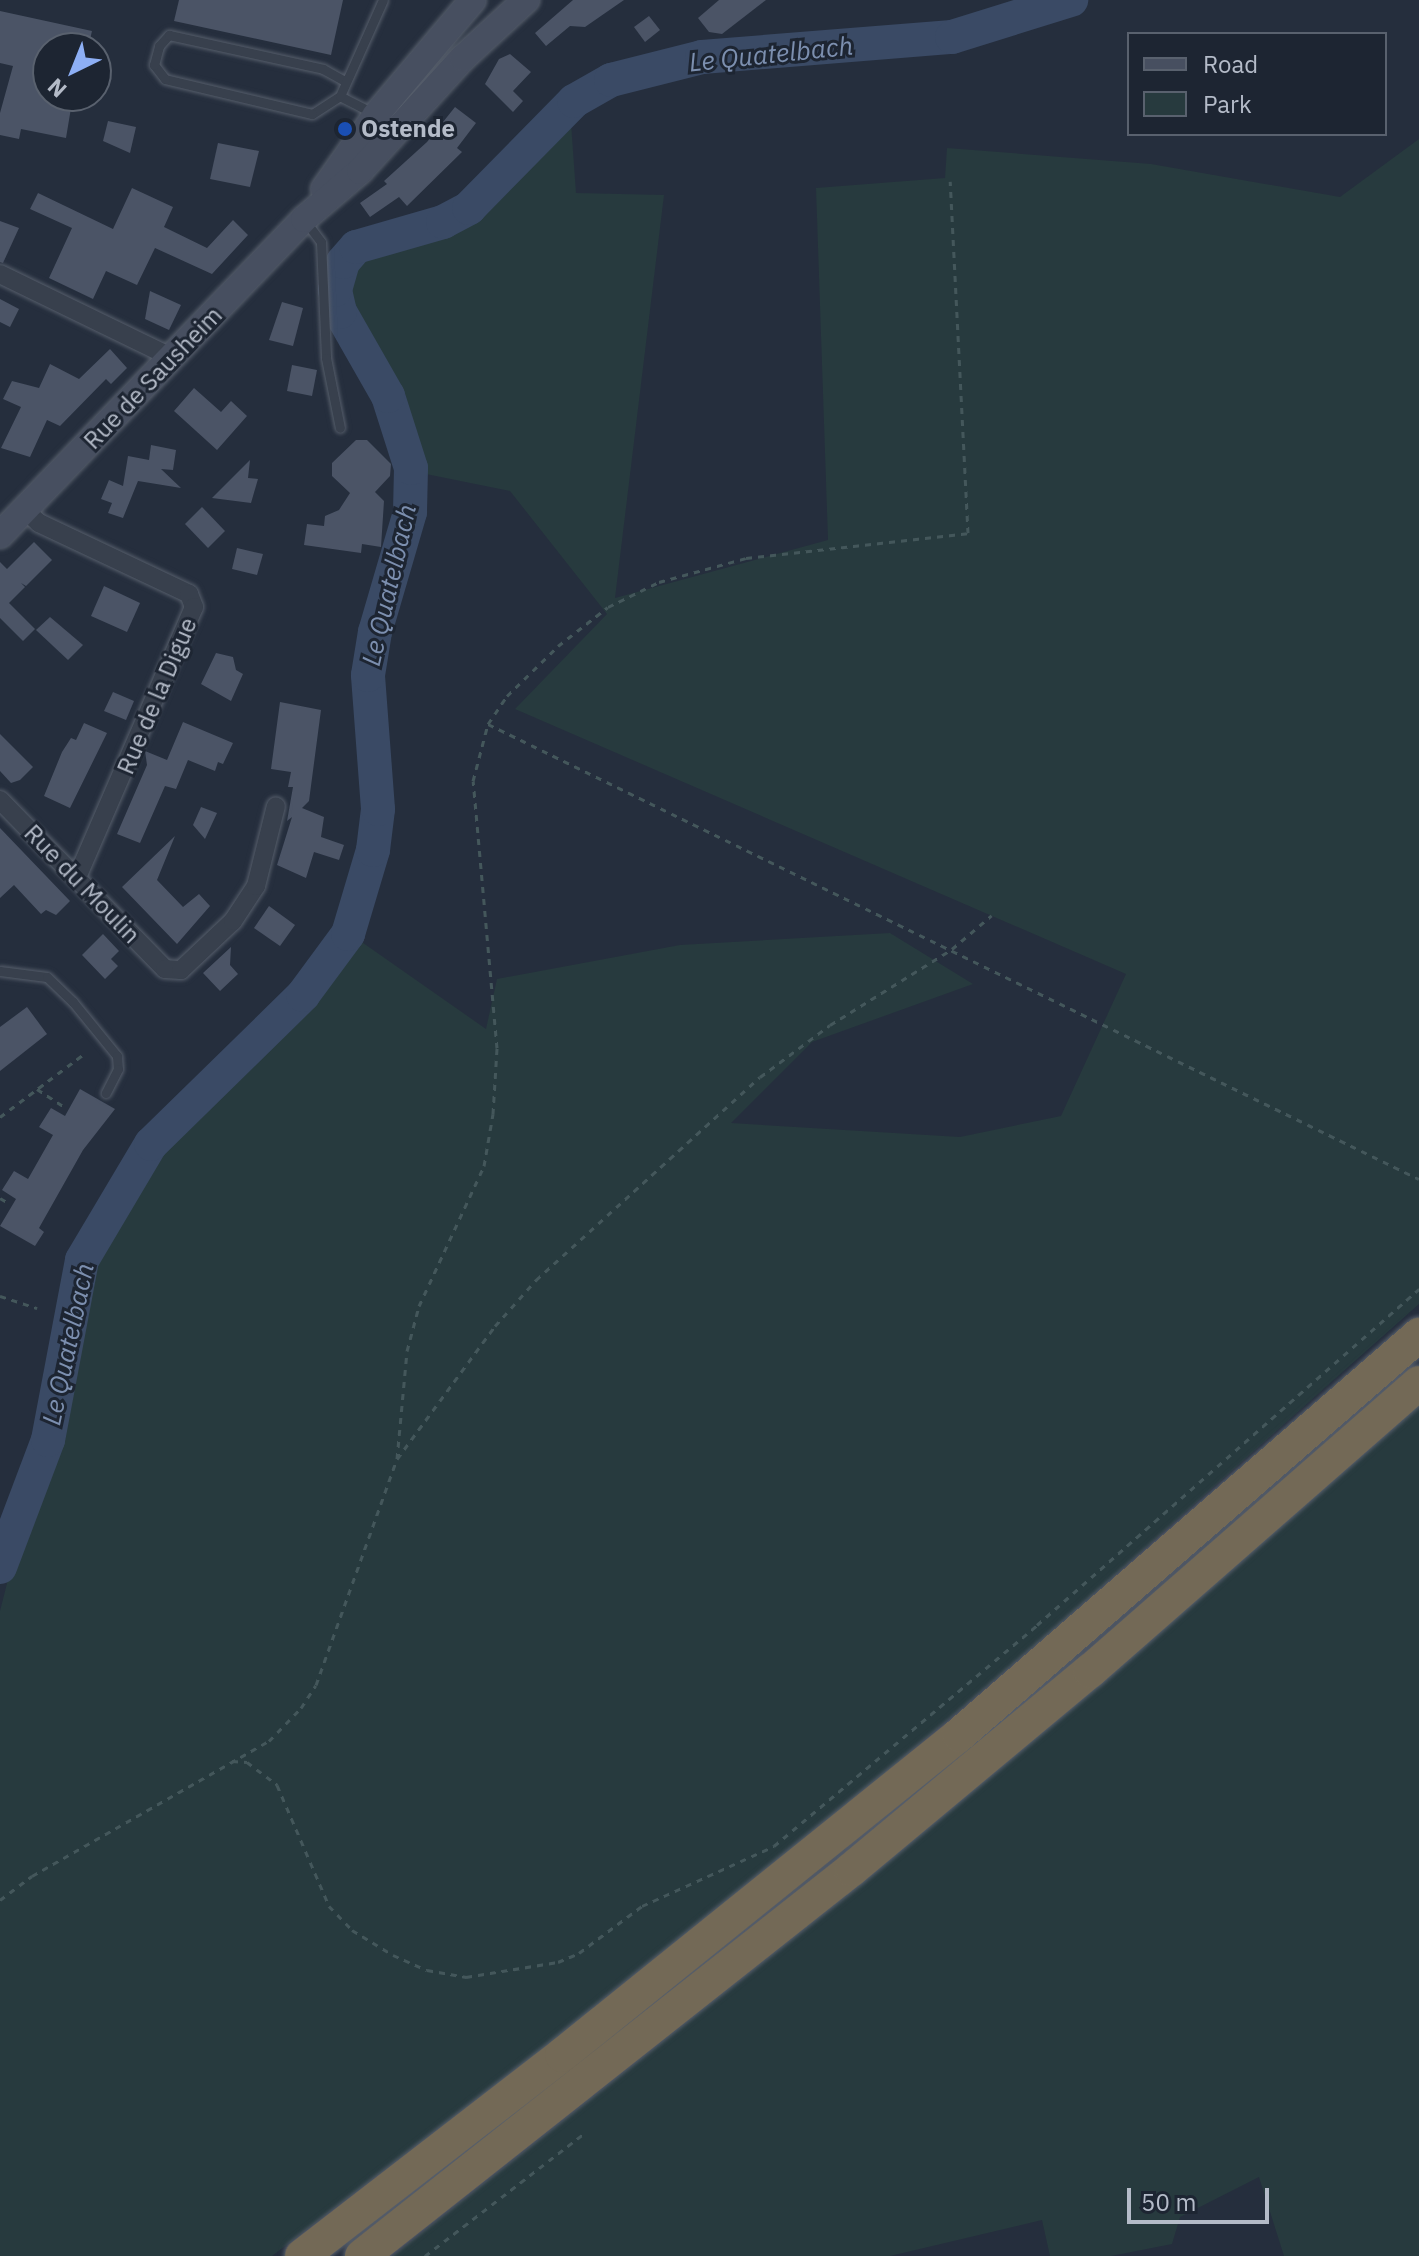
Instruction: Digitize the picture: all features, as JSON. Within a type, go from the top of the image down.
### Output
[{"type":"highway","points":[[302,2256],[562,2055],[948,1745],[1419,1335]]},
{"type":"highway","points":[[362,2256],[864,1859],[1090,1671],[1419,1383]]},
{"type":"main road","name":"Rue de Sausheim","points":[[304,219],[376,115],[473,0]]},
{"type":"main road","name":"Rue de Sausheim","points":[[0,535],[304,219],[360,171],[463,58],[526,0]]},
{"type":"street","points":[[0,274],[173,358]]},
{"type":"street","name":"Rue de la Digue","points":[[25,510],[39,523],[189,594],[194,607],[77,878]]},
{"type":"street","name":"Rue du Moulin","points":[[0,800],[165,969],[181,970],[233,921],[256,886],[276,806]]},
{"type":"lane","points":[[343,80],[323,69],[169,35],[159,46],[154,65],[165,79],[312,114],[340,96],[343,80],[383,0]]},
{"type":"lane","points":[[340,96],[376,115]]},
{"type":"lane","points":[[304,219],[321,242],[326,358],[340,428]]},
{"type":"lane","points":[[0,971],[47,977],[73,1002],[117,1056],[118,1069],[106,1093]]},
{"type":"path","points":[[0,1900],[32,1876],[269,1741],[316,1685],[397,1459],[407,1351],[419,1306],[484,1166],[493,1114],[497,1048],[473,781],[488,724],[507,696],[558,646],[608,607],[659,582],[746,558],[968,533],[950,181]]},
{"type":"path","points":[[488,724],[1419,1179]]},
{"type":"path","points":[[397,1459],[505,1315],[646,1177],[806,1043],[952,949],[992,915]]},
{"type":"path","points":[[0,1117],[84,1054]]},
{"type":"path","points":[[37,1089],[63,1106]]},
{"type":"path","points":[[0,1198],[7,1202]]},
{"type":"path","points":[[232,1761],[247,1762],[277,1785],[329,1906],[352,1930],[393,1955],[427,1970],[466,1977],[558,1962],[579,1953],[642,1906],[774,1846],[1049,1615],[1419,1289]]},
{"type":"path","points":[[0,1296],[37,1308]]},
{"type":"path","points":[[425,2256],[586,2132]]},
{"type":"green space","points":[[570,109],[576,193],[664,195],[615,598],[828,540],[816,188],[945,178],[947,148],[1151,164],[1340,197],[1419,139],[1419,1304],[1060,1624],[729,1907],[272,2256],[0,2256],[0,1611],[16,1548],[59,1434],[89,1263],[160,1148],[306,1005],[356,938],[486,1029],[497,979],[680,945],[890,933],[973,984],[812,1042],[731,1123],[960,1137],[1061,1116],[1126,974],[515,709],[607,614],[510,491],[421,473],[394,393],[348,294],[362,254],[473,218]]},
{"type":"green space","points":[[1419,1404],[1419,2256],[1284,2256],[1259,2177],[1180,2217],[1172,2244],[1111,2256],[1050,2256],[1042,2220],[890,2256],[392,2256],[860,1884]]},
{"type":"building","points":[[179,0],[343,0],[331,55],[174,21]]},
{"type":"building","points":[[573,0],[624,0],[585,27],[570,26],[546,46],[535,33]]},
{"type":"building","points":[[719,0],[766,0],[722,34],[709,32],[698,18]]},
{"type":"building","points":[[0,11],[92,31],[32,32],[32,112],[70,112],[66,138],[21,129],[19,139],[0,135],[0,113],[13,66],[0,63]]},
{"type":"building","points":[[649,16],[660,30],[645,42],[634,27]]},
{"type":"building","points":[[510,54],[531,72],[513,91],[523,101],[513,112],[485,84],[499,59]]},
{"type":"building","points":[[455,107],[476,123],[457,148],[462,152],[407,206],[399,197],[370,217],[360,203],[387,184],[384,181],[427,142]]},
{"type":"building","points":[[108,121],[136,127],[130,153],[103,141]]},
{"type":"building","points":[[218,143],[259,151],[250,187],[210,179]]},
{"type":"building","points":[[132,188],[173,207],[164,227],[207,248],[233,220],[248,235],[212,274],[155,248],[137,285],[106,271],[93,299],[49,278],[72,228],[30,209],[38,193],[113,229]]},
{"type":"building","points":[[0,221],[19,228],[3,263],[0,262]]},
{"type":"building","points":[[150,291],[181,305],[169,330],[145,319]]},
{"type":"building","points":[[0,299],[19,309],[10,327],[0,322]]},
{"type":"building","points":[[282,302],[303,308],[293,346],[269,340]]},
{"type":"building","points":[[110,349],[127,368],[111,384],[106,379],[60,426],[47,420],[30,457],[1,448],[21,407],[3,399],[12,381],[39,388],[50,364],[79,379]]},
{"type":"building","points":[[292,365],[317,370],[312,396],[287,391]]},
{"type":"building","points":[[194,388],[221,412],[231,401],[247,416],[217,450],[174,411]]},
{"type":"building","points":[[356,440],[367,440],[391,464],[390,476],[375,492],[384,501],[381,547],[362,544],[361,553],[304,545],[307,524],[324,526],[325,516],[339,510],[350,493],[332,476],[332,463]]},
{"type":"building","points":[[151,445],[176,450],[173,470],[161,469],[181,488],[138,481],[123,518],[108,513],[112,503],[101,499],[109,480],[123,486],[128,456],[149,460]]},
{"type":"building","points":[[250,460],[248,478],[258,479],[251,503],[212,498]]},
{"type":"building","points":[[202,507],[225,531],[208,548],[185,524]]},
{"type":"building","points":[[34,542],[52,560],[26,586],[21,583],[25,587],[9,603],[35,629],[23,641],[0,618],[0,562],[7,569]]},
{"type":"building","points":[[237,548],[263,554],[257,575],[232,569]]},
{"type":"building","points":[[104,586],[140,603],[127,632],[91,616]]},
{"type":"building","points":[[50,617],[83,645],[68,660],[36,630]]},
{"type":"building","points":[[216,653],[233,657],[236,670],[243,674],[231,701],[201,684]]},
{"type":"building","points":[[113,692],[134,701],[126,720],[104,711]]},
{"type":"building","points":[[280,702],[321,710],[309,801],[302,808],[324,817],[321,837],[344,845],[339,860],[314,852],[306,878],[277,865],[292,817],[287,821],[293,787],[288,787],[291,772],[271,769]]},
{"type":"building","points":[[183,722],[233,743],[223,764],[218,762],[215,771],[188,760],[176,789],[165,786],[140,843],[117,834],[147,765],[145,751],[167,760]]},
{"type":"building","points":[[84,723],[107,733],[70,808],[44,796],[62,752],[71,738],[76,740]]},
{"type":"building","points":[[0,734],[33,767],[20,780],[11,783],[0,771]]},
{"type":"building","points":[[201,807],[217,813],[205,839],[193,825]]},
{"type":"building","points":[[0,828],[70,901],[56,915],[46,910],[41,914],[14,885],[0,898]]},
{"type":"building","points":[[175,836],[157,880],[183,907],[199,894],[210,906],[177,944],[122,887]]},
{"type":"building","points":[[269,906],[295,925],[280,946],[254,928]]},
{"type":"building","points":[[103,934],[119,951],[111,959],[118,966],[105,979],[82,955]]},
{"type":"building","points":[[231,947],[230,965],[238,974],[220,991],[203,973]]},
{"type":"building","points":[[27,1007],[47,1034],[0,1071],[0,1027]]},
{"type":"building","points":[[80,1089],[115,1109],[83,1150],[39,1228],[44,1232],[35,1246],[0,1226],[16,1199],[2,1190],[14,1171],[28,1179],[53,1135],[39,1127],[51,1108],[65,1116]]},
{"type":"waterway","name":"Le Quatelbach","points":[[0,1567],[48,1440],[82,1260],[151,1144],[303,995],[348,934],[373,850],[378,809],[368,675],[375,632],[410,512],[411,468],[388,396],[340,312],[335,290],[343,262],[356,247],[443,222],[469,208],[574,101],[611,80],[702,57],[952,37],[1071,0]]},
{"type":"place","name":"Ostende","points":[[345,129]]}]
